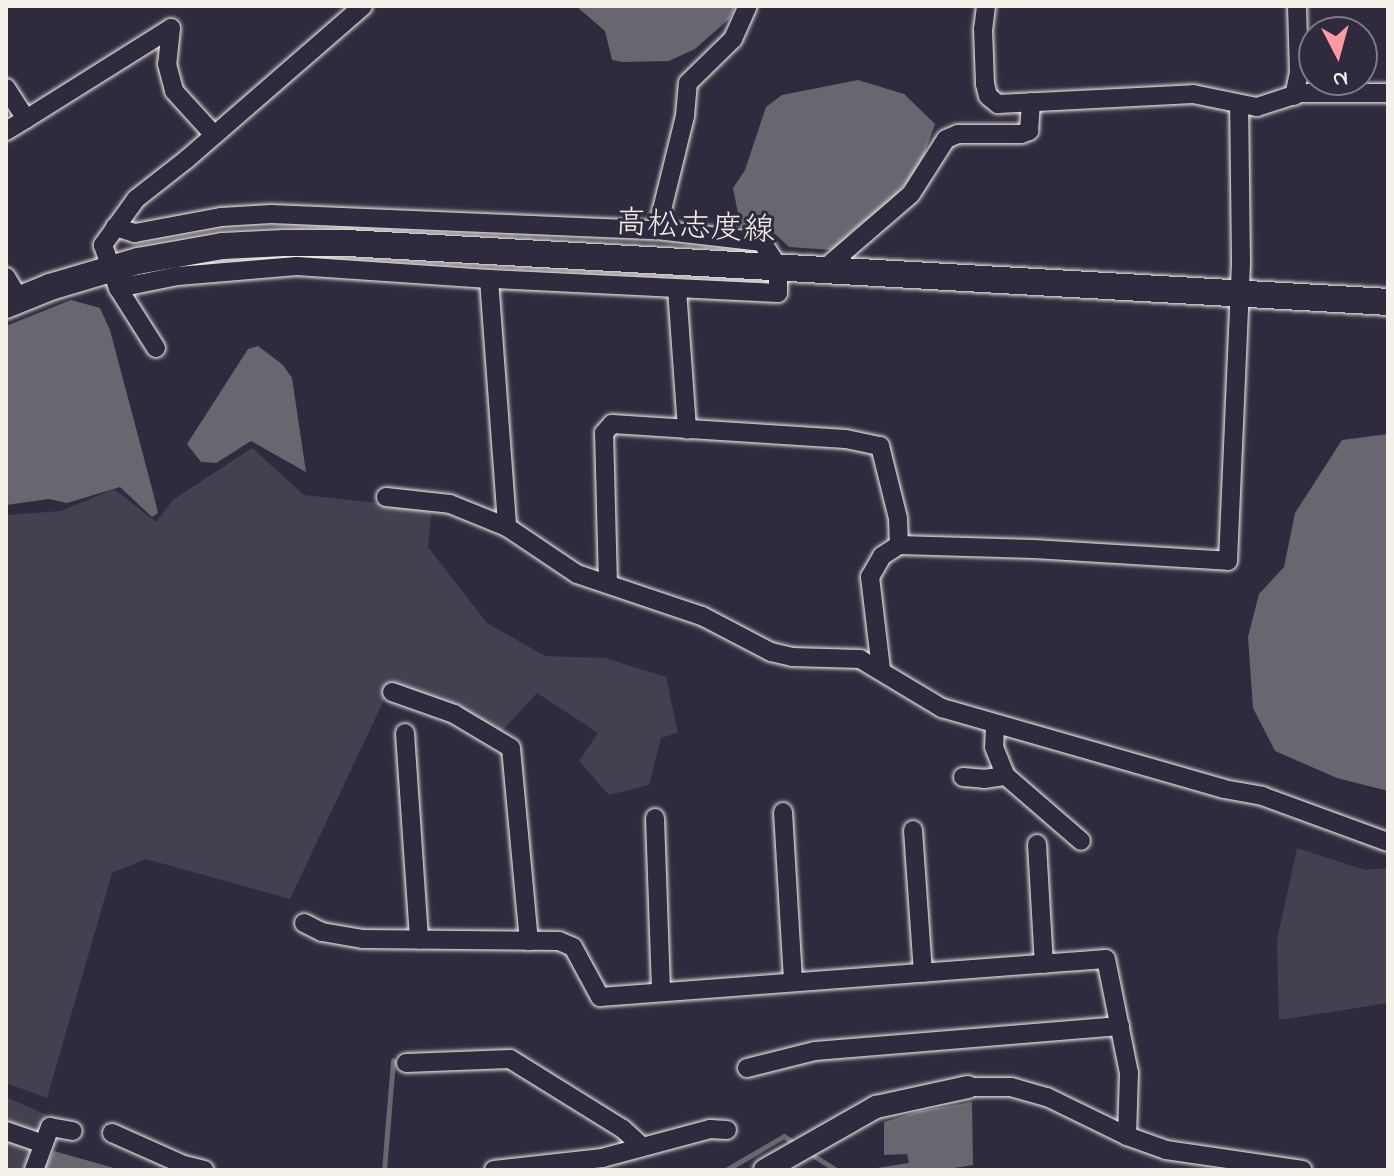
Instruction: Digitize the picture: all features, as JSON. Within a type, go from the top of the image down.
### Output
[{"type":"main road","name":"高松志度線","points":[[11,294],[114,278],[179,252],[284,243],[347,243],[1388,302]]},
{"type":"street","points":[[156,348],[114,278],[103,245],[136,199],[363,6]]},
{"type":"street","points":[[657,230],[685,116],[688,83],[733,39],[748,6]]},
{"type":"street","points":[[986,6],[983,29],[988,96],[998,104],[1193,94],[1218,97],[1239,106],[1257,107],[1294,96],[1388,93]]},
{"type":"street","points":[[1294,96],[1299,73],[1297,6]]},
{"type":"street","points":[[6,131],[171,28],[167,64],[174,91],[214,135]]},
{"type":"street","points":[[6,88],[26,119]]},
{"type":"street","points":[[823,270],[911,194],[946,139],[958,134],[1021,134],[1029,131],[1031,102]]},
{"type":"street","points":[[881,669],[870,577],[882,556],[899,545],[1034,549],[1228,561],[1239,294],[1239,106]]},
{"type":"street","points":[[114,278],[297,266],[778,293],[778,267],[762,242],[657,230],[271,214],[221,217],[135,233],[115,227]]},
{"type":"street","points":[[489,279],[507,527]]},
{"type":"street","points":[[677,289],[687,430]]},
{"type":"street","points":[[608,584],[604,433],[612,424],[846,439],[880,446],[898,518],[899,545]]},
{"type":"street","points":[[386,497],[450,504],[507,527],[577,574],[702,616],[771,652],[792,657],[860,659],[942,708],[1224,789],[1262,796],[1388,842]]},
{"type":"street","points":[[392,692],[454,714],[511,748],[529,941]]},
{"type":"street","points":[[995,724],[994,747],[1006,776],[1081,841]]},
{"type":"street","points":[[405,733],[419,940]]},
{"type":"street","points":[[963,777],[984,779],[1006,776]]},
{"type":"street","points":[[783,812],[793,982]]},
{"type":"street","points":[[655,818],[661,992]]},
{"type":"street","points":[[913,830],[923,973]]},
{"type":"street","points":[[1037,844],[1044,964]]},
{"type":"street","points":[[304,923],[322,932],[363,939],[559,941],[573,947],[600,997],[1106,959],[1129,1073],[1127,1136]]},
{"type":"street","points":[[747,1068],[815,1051],[1120,1026]]},
{"type":"street","points":[[406,1063],[510,1059],[623,1129],[640,1145]]},
{"type":"street","points":[[765,1170],[876,1107],[968,1087],[1011,1087],[1047,1097],[1127,1136],[1196,1157],[1303,1170]]},
{"type":"street","points":[[34,1170],[50,1127],[73,1131]]},
{"type":"street","points":[[494,1170],[602,1158],[640,1145],[710,1129],[727,1130]]},
{"type":"street","points":[[6,1131],[43,1144]]},
{"type":"street","points":[[112,1133],[184,1165],[204,1170]]},
{"type":"shaded area","points":[[576,6],[736,6],[729,19],[695,49],[669,61],[622,62],[612,60],[605,31]]},
{"type":"shaded area","points":[[858,80],[904,94],[935,124],[924,155],[911,178],[890,201],[832,250],[789,247],[773,232],[741,229],[733,188],[745,170],[766,107],[782,95]]},
{"type":"shaded area","points":[[71,300],[100,308],[110,330],[158,513],[152,517],[120,487],[67,503],[49,499],[6,505],[6,326]]},
{"type":"shaded area","points":[[258,346],[283,365],[292,378],[306,472],[251,441],[216,463],[201,462],[187,444],[248,349]]},
{"type":"shaded area","points":[[1388,434],[1388,791],[1337,778],[1275,751],[1253,708],[1248,637],[1259,594],[1284,567],[1295,513],[1342,440]]},
{"type":"shaded area","points":[[252,448],[304,495],[432,509],[428,547],[487,623],[545,656],[605,658],[666,677],[678,733],[661,738],[649,785],[609,795],[579,761],[598,733],[537,693],[501,732],[392,683],[290,899],[146,859],[112,873],[47,1098],[6,1083],[6,515],[61,511],[114,489],[156,522],[173,500]]},
{"type":"shaded area","points":[[1297,848],[1365,870],[1388,868],[1388,1003],[1279,1020],[1277,940]]},
{"type":"shaded area","points":[[6,1097],[47,1115],[23,1170],[6,1170]]},
{"type":"shaded area","points":[[972,1102],[973,1165],[942,1170],[864,1170],[909,1163],[907,1154],[884,1155],[884,1122],[920,1111]]},
{"type":"shaded area","points":[[54,1151],[121,1170],[43,1170]]},
{"type":"waterway","points":[[384,1170],[393,1060]]},
{"type":"waterway","points":[[726,1170],[784,1136],[797,1145]]},
{"type":"waterway","points":[[809,1153],[836,1170]]}]
